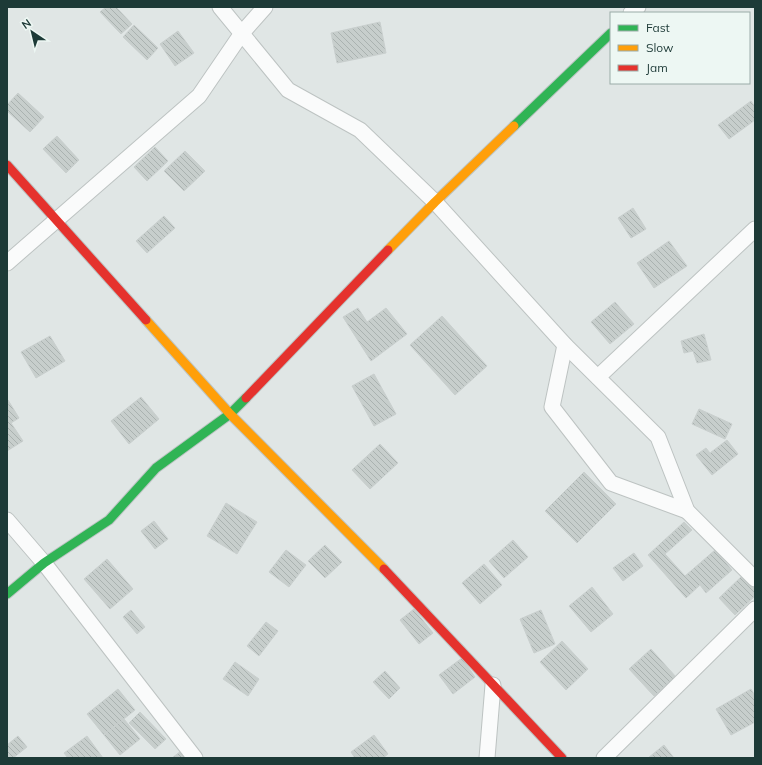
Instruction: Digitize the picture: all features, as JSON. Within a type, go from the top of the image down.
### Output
[{"type":"street","points":[[220,7],[288,90],[360,130],[435,202],[565,345],[658,438],[687,510],[755,579]]},
{"type":"street","points":[[7,263],[199,96],[242,33],[265,7]]},
{"type":"street","points":[[7,594],[44,563],[108,520],[156,468],[230,414],[435,202],[610,34]]},
{"type":"street","points":[[7,165],[230,414],[412,598],[562,758]]},
{"type":"street","points":[[598,377],[755,229]]},
{"type":"street","points":[[565,345],[552,407],[611,483],[687,510]]},
{"type":"street","points":[[7,520],[44,563],[195,758]]},
{"type":"street","points":[[604,758],[755,609]]},
{"type":"street","points":[[487,758],[493,685]]},
{"type":"building","points":[[106,7],[116,7],[132,24],[121,34],[100,12]]},
{"type":"building","points":[[380,22],[386,53],[337,63],[331,33]]},
{"type":"building","points":[[134,25],[158,48],[147,60],[123,37]]},
{"type":"building","points":[[178,31],[194,53],[175,66],[160,44]]},
{"type":"building","points":[[18,93],[44,117],[30,132],[7,111],[7,105]]},
{"type":"building","points":[[751,101],[755,107],[755,120],[729,139],[718,125]]},
{"type":"building","points":[[57,136],[79,160],[66,173],[43,149]]},
{"type":"building","points":[[155,147],[168,161],[147,181],[134,167]]},
{"type":"building","points":[[185,151],[205,171],[184,191],[164,171]]},
{"type":"building","points":[[633,208],[646,229],[631,238],[618,218]]},
{"type":"building","points":[[164,216],[175,228],[147,253],[136,241]]},
{"type":"building","points":[[669,241],[687,266],[654,288],[637,263]]},
{"type":"building","points":[[615,302],[634,324],[610,344],[591,322]]},
{"type":"building","points":[[358,308],[367,322],[386,308],[407,334],[371,361],[343,317]]},
{"type":"building","points":[[442,316],[487,366],[455,395],[410,345]]},
{"type":"building","points":[[704,334],[711,360],[697,363],[693,351],[684,353],[681,341]]},
{"type":"building","points":[[50,336],[65,361],[36,378],[21,352]]},
{"type":"building","points":[[374,374],[396,414],[374,426],[352,386]]},
{"type":"building","points":[[141,397],[159,419],[129,444],[111,421]]},
{"type":"building","points":[[8,400],[19,418],[11,423],[23,441],[7,451]]},
{"type":"building","points":[[699,409],[732,424],[725,439],[692,424]]},
{"type":"building","points":[[727,440],[738,454],[712,475],[696,455],[706,448],[710,453]]},
{"type":"building","points":[[380,444],[398,463],[370,489],[352,470]]},
{"type":"building","points":[[584,472],[616,504],[577,543],[545,511]]},
{"type":"building","points":[[226,503],[257,522],[237,554],[207,536]]},
{"type":"building","points":[[154,521],[168,539],[155,549],[141,531]]},
{"type":"building","points":[[684,522],[692,530],[665,554],[685,576],[715,550],[732,570],[706,593],[700,585],[686,598],[648,555]]},
{"type":"building","points":[[513,540],[528,557],[504,578],[489,561]]},
{"type":"building","points":[[325,545],[342,562],[325,578],[308,561]]},
{"type":"building","points":[[286,550],[306,565],[289,587],[269,572]]},
{"type":"building","points":[[634,553],[643,566],[623,581],[613,568]]},
{"type":"building","points":[[107,559],[133,589],[110,609],[84,579]]},
{"type":"building","points":[[484,564],[502,585],[480,604],[462,583]]},
{"type":"building","points":[[742,576],[755,589],[755,596],[735,615],[719,598]]},
{"type":"building","points":[[592,587],[613,614],[591,632],[569,606]]},
{"type":"building","points":[[414,609],[433,633],[419,644],[400,620]]},
{"type":"building","points":[[131,610],[145,627],[137,634],[123,617]]},
{"type":"building","points":[[541,610],[555,644],[534,653],[520,619]]},
{"type":"building","points":[[266,622],[278,631],[259,656],[247,646]]},
{"type":"building","points":[[562,641],[588,669],[566,690],[540,662]]},
{"type":"building","points":[[651,649],[676,677],[654,696],[629,669]]},
{"type":"building","points":[[462,658],[475,677],[453,694],[439,675]]},
{"type":"building","points":[[235,662],[259,679],[248,696],[223,679]]},
{"type":"building","points":[[385,671],[400,688],[389,699],[373,682]]},
{"type":"building","points":[[118,689],[135,710],[104,735],[87,714]]},
{"type":"building","points":[[751,689],[755,696],[755,722],[731,735],[716,709]]},
{"type":"building","points":[[140,712],[166,739],[155,749],[129,723]]},
{"type":"building","points":[[124,719],[140,739],[120,755],[104,735]]},
{"type":"building","points":[[374,735],[388,754],[383,758],[355,758],[351,752]]},
{"type":"building","points":[[18,736],[27,747],[13,758],[7,758],[7,745]]},
{"type":"building","points":[[87,736],[103,758],[68,758],[64,753]]},
{"type":"building","points":[[664,745],[674,758],[648,758]]},
{"type":"building","points":[[181,751],[187,758],[172,758]]},
{"type":"traffic: fast","points":[[514,126],[610,34]]},
{"type":"traffic: fast","points":[[7,594],[44,563],[109,520],[156,468],[230,414],[246,398]]},
{"type":"traffic: slow","points":[[388,250],[435,202],[514,126]]},
{"type":"traffic: slow","points":[[146,320],[230,414],[384,569]]},
{"type":"traffic: jam","points":[[7,165],[146,320]]},
{"type":"traffic: jam","points":[[246,398],[388,250]]},
{"type":"traffic: jam","points":[[384,569],[562,758]]}]
